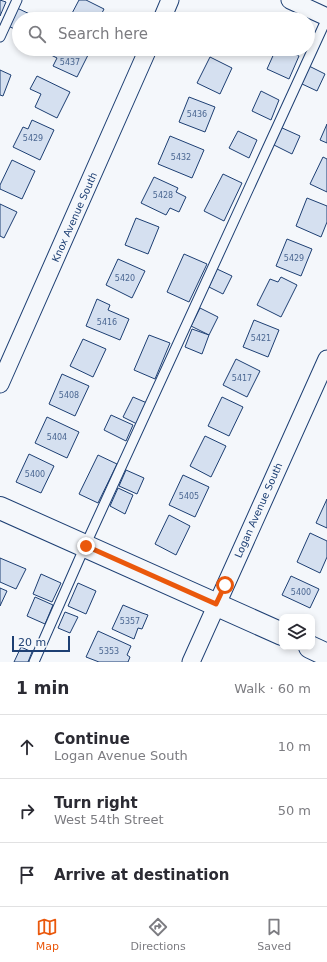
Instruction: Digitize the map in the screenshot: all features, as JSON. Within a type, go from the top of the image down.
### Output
[{"type":"street","points":[[165,12],[170,0]]},
{"type":"street","points":[[290,0],[315,12]]},
{"type":"street","points":[[315,12],[327,18]]},
{"type":"street","name":"Knox Avenue South","points":[[0,384],[145,56]]},
{"type":"street","name":"Logan Avenue South","points":[[190,662],[327,358]]},
{"type":"street","points":[[0,508],[279,633]]},
{"type":"street","points":[[315,649],[327,654]]},
{"type":"lane","points":[[0,37],[16,0]]},
{"type":"lane","points":[[315,44],[327,18]]},
{"type":"lane","points":[[34,662],[310,56]]},
{"type":"building","points":[[0,0],[6,2],[0,16]]},
{"type":"building","points":[[79,0],[86,0],[104,9],[102,12],[73,12]]},
{"type":"building","points":[[17,8],[25,12],[15,12]]},
{"type":"building","points":[[12,18],[12,28],[8,26]]},
{"type":"building","points":[[53,56],[88,56],[77,77],[53,66],[57,58]]},
{"type":"building","points":[[273,56],[299,56],[289,79],[267,69]]},
{"type":"building","points":[[210,57],[232,68],[220,94],[197,83]]},
{"type":"building","points":[[309,66],[325,74],[317,91],[300,83]]},
{"type":"building","points":[[0,70],[11,75],[3,96],[0,95]]},
{"type":"building","points":[[37,76],[70,92],[57,118],[35,107],[41,94],[30,89]]},
{"type":"building","points":[[261,91],[279,100],[271,120],[252,111]]},
{"type":"building","points":[[189,97],[215,107],[205,132],[179,122]]},
{"type":"building","points":[[32,120],[54,130],[40,160],[13,147],[23,127],[28,129]]},
{"type":"building","points":[[327,124],[327,143],[320,140]]},
{"type":"building","points":[[280,127],[300,136],[292,154],[272,144]]},
{"type":"building","points":[[238,131],[257,140],[249,158],[229,148]]},
{"type":"building","points":[[170,136],[204,150],[192,178],[158,164]]},
{"type":"building","points":[[323,157],[327,159],[327,192],[310,184]]},
{"type":"building","points":[[12,160],[35,171],[22,199],[0,189],[0,185]]},
{"type":"building","points":[[223,174],[242,183],[224,221],[204,211]]},
{"type":"building","points":[[154,177],[178,188],[176,192],[186,197],[179,212],[170,208],[166,215],[141,203]]},
{"type":"building","points":[[307,198],[327,206],[327,222],[321,237],[296,226]]},
{"type":"building","points":[[0,204],[17,212],[4,238],[0,236]]},
{"type":"building","points":[[136,218],[159,227],[148,254],[125,245]]},
{"type":"building","points":[[287,239],[312,249],[301,276],[276,266]]},
{"type":"building","points":[[184,254],[207,264],[189,302],[167,292]]},
{"type":"building","points":[[118,259],[145,271],[132,298],[106,285]]},
{"type":"building","points":[[217,269],[232,276],[223,294],[209,287]]},
{"type":"building","points":[[281,277],[297,285],[281,317],[257,305],[270,279],[278,282]]},
{"type":"building","points":[[97,299],[110,305],[108,310],[129,319],[120,340],[86,326]]},
{"type":"building","points":[[200,308],[218,317],[209,335],[191,326]]},
{"type":"building","points":[[254,320],[279,330],[268,357],[243,347]]},
{"type":"building","points":[[192,329],[209,335],[202,354],[185,347]]},
{"type":"building","points":[[149,335],[170,343],[155,379],[134,370]]},
{"type":"building","points":[[83,339],[106,349],[93,377],[70,366]]},
{"type":"building","points":[[236,359],[260,371],[247,397],[223,385]]},
{"type":"building","points":[[62,374],[89,386],[75,416],[49,404]]},
{"type":"building","points":[[133,397],[147,403],[137,424],[123,417]]},
{"type":"building","points":[[222,397],[243,407],[229,436],[208,426]]},
{"type":"building","points":[[111,415],[133,425],[126,441],[104,430]]},
{"type":"building","points":[[47,417],[79,432],[67,458],[35,443]]},
{"type":"building","points":[[205,436],[226,446],[211,477],[190,466]]},
{"type":"building","points":[[29,454],[54,466],[41,493],[16,482]]},
{"type":"building","points":[[98,455],[117,464],[98,503],[79,494]]},
{"type":"building","points":[[126,470],[144,478],[137,494],[119,486]]},
{"type":"building","points":[[183,475],[209,487],[195,517],[169,505]]},
{"type":"building","points":[[118,488],[133,495],[125,514],[110,506]]},
{"type":"building","points":[[327,499],[327,528],[316,523]]},
{"type":"building","points":[[169,515],[190,526],[176,555],[155,544]]},
{"type":"building","points":[[310,533],[327,541],[327,557],[320,573],[297,562]]},
{"type":"building","points":[[0,558],[26,569],[16,589],[0,582]]},
{"type":"building","points":[[41,574],[61,583],[52,602],[33,594]]},
{"type":"building","points":[[291,576],[319,589],[310,608],[282,595]]},
{"type":"building","points":[[78,583],[96,591],[86,614],[68,606]]},
{"type":"building","points":[[0,588],[7,591],[0,606]]},
{"type":"building","points":[[35,597],[53,605],[45,624],[27,616]]},
{"type":"building","points":[[123,605],[148,615],[142,629],[138,628],[134,639],[112,629]]},
{"type":"building","points":[[65,612],[78,617],[70,633],[58,628]]},
{"type":"building","points":[[98,631],[131,646],[127,655],[130,657],[128,662],[99,662],[86,657]]},
{"type":"building","points":[[21,647],[32,652],[28,662],[14,662]]},
{"type":"route","points":[[86,546],[216,604],[225,585]]}]
